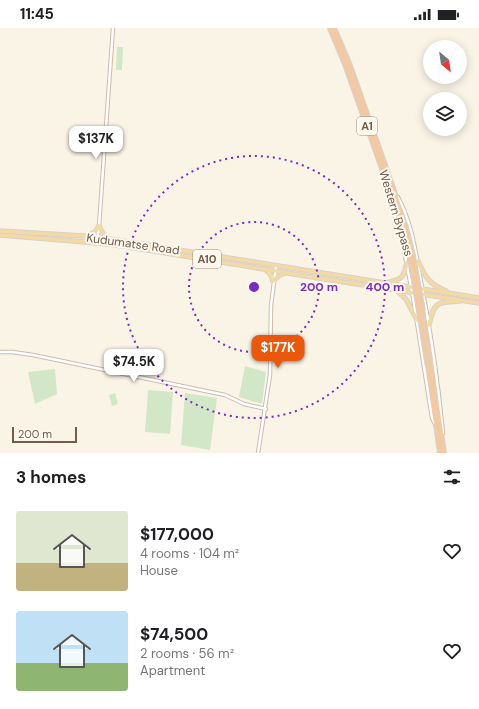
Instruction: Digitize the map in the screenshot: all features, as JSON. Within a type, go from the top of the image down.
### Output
[{"type":"highway","name":"Western Bypass","points":[[330,28],[393,192]]},
{"type":"highway","name":"Western Bypass","points":[[334,28],[349,63],[413,256],[423,311],[442,452]]},
{"type":"highway","name":"Western Bypass","points":[[403,224],[412,268],[436,428],[442,452]]},
{"type":"main road","points":[[84,236],[93,234],[99,226]]},
{"type":"main road","points":[[99,226],[103,234],[110,239]]},
{"type":"main road","name":"Kudumatse Road","points":[[0,231],[84,236],[97,240],[110,239],[275,268],[386,283],[412,290],[479,303]]},
{"type":"main road","name":"Kudumatse Road","points":[[0,235],[97,240],[264,269],[275,268],[312,277],[394,289],[412,290]]},
{"type":"main road","points":[[418,261],[430,283],[452,293]]},
{"type":"main road","points":[[386,283],[402,278],[405,273],[407,262]]},
{"type":"main road","points":[[264,269],[271,275],[273,281],[281,274],[288,272]]},
{"type":"main road","points":[[394,289],[406,299],[417,320]]},
{"type":"main road","name":"Kudumatse Road","points":[[423,292],[452,293],[479,298]]},
{"type":"main road","points":[[429,325],[432,311],[435,306],[444,302],[467,301]]},
{"type":"street","points":[[97,240],[113,28]]},
{"type":"street","points":[[393,192],[401,203],[409,224],[418,261],[429,325],[445,448],[442,452]]},
{"type":"street","points":[[393,192],[392,203],[407,262],[432,418],[436,428]]},
{"type":"street","points":[[258,453],[266,409],[270,375],[270,306],[275,268]]},
{"type":"street","points":[[409,275],[412,279],[415,279],[420,272]]},
{"type":"street","points":[[415,306],[417,302],[420,301],[425,305]]},
{"type":"street","points":[[0,352],[12,352],[225,394],[244,404],[266,409]]},
{"type":"green space","points":[[117,47],[123,47],[122,70],[116,70]]},
{"type":"green space","points":[[245,366],[266,372],[262,404],[239,397]]},
{"type":"green space","points":[[55,369],[57,394],[35,404],[28,372]]},
{"type":"green space","points":[[148,390],[173,392],[170,434],[145,432]]},
{"type":"green space","points":[[115,393],[118,404],[112,406],[109,395]]},
{"type":"green space","points":[[185,393],[217,398],[210,450],[181,445]]}]
